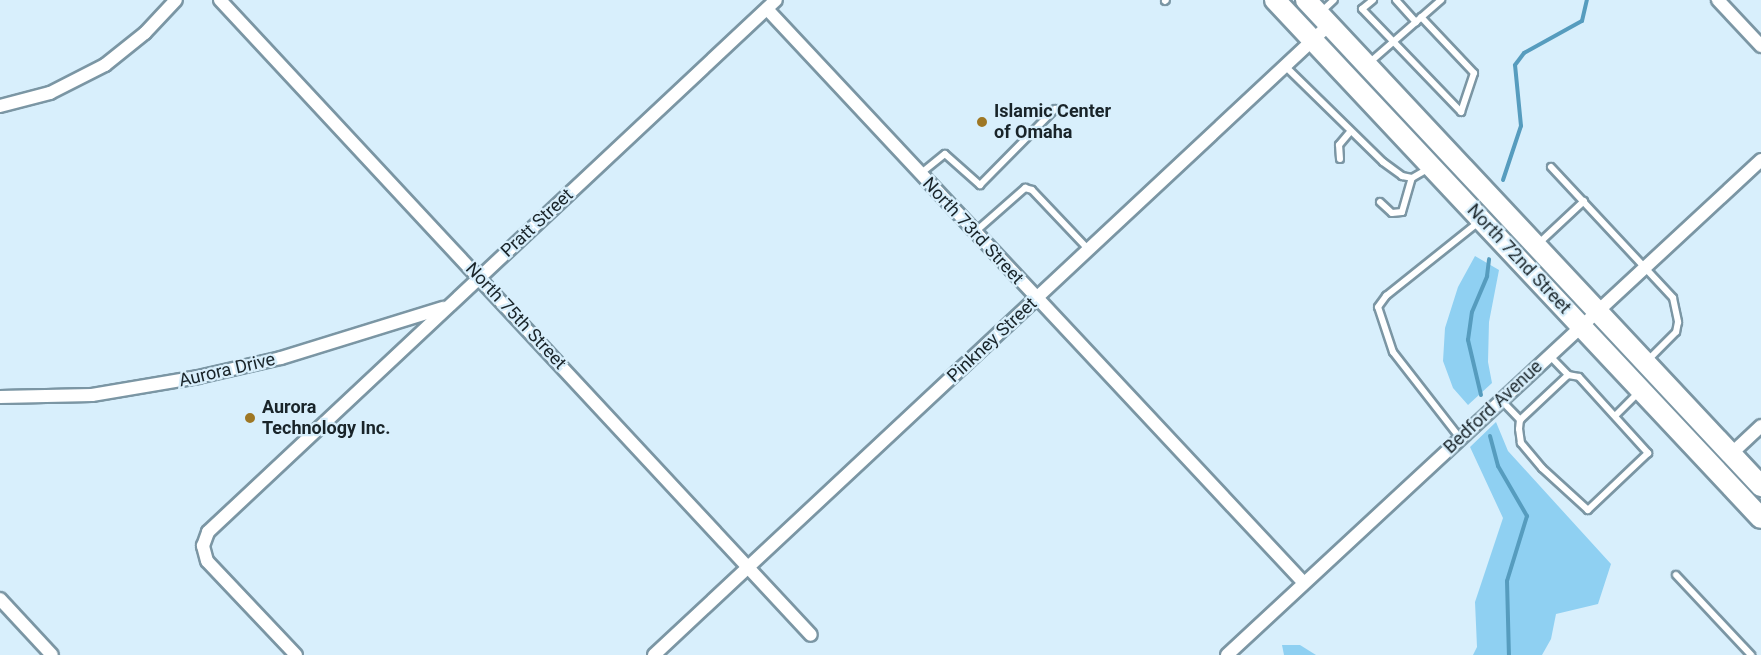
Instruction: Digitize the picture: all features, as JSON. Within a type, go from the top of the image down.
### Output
[{"type":"main road","name":"North 72nd Street","points":[[1275,0],[1761,518]]},
{"type":"main road","name":"North 72nd Street","points":[[1318,13],[1761,486]]},
{"type":"street","points":[[0,106],[50,93],[99,68],[145,33],[176,0]]},
{"type":"street","name":"North 75th Street","points":[[220,0],[750,566],[811,635]]},
{"type":"street","points":[[1718,0],[1761,46]]},
{"type":"street","name":"Pratt Street","points":[[296,655],[207,561],[203,550],[208,532],[772,4]]},
{"type":"street","name":"North 73rd Street","points":[[772,4],[920,174],[1303,582]]},
{"type":"street","name":"Pinkney Street","points":[[654,655],[1312,40],[1318,13]]},
{"type":"street","name":"Bedford Avenue","points":[[1227,655],[1303,582],[1761,160]]},
{"type":"street","name":"Aurora Drive","points":[[0,397],[92,395],[198,377],[281,357],[447,307]]},
{"type":"street","points":[[1731,454],[1761,426]]},
{"type":"street","points":[[0,599],[52,655]]},
{"type":"lane","points":[[1318,13],[1334,0]]},
{"type":"lane","points":[[1372,0],[1362,9],[1461,112],[1474,73],[1396,0]]},
{"type":"lane","points":[[1367,65],[1441,0]]},
{"type":"lane","points":[[1284,66],[1383,162],[1402,176],[1412,178]]},
{"type":"lane","points":[[920,174],[945,154],[980,185],[1055,109]]},
{"type":"lane","points":[[1340,159],[1339,145],[1350,132]]},
{"type":"lane","points":[[1380,202],[1392,213],[1402,212],[1412,178],[1431,166]]},
{"type":"lane","points":[[1551,167],[1647,265],[1673,298],[1678,322],[1671,338],[1646,363]]},
{"type":"lane","points":[[975,233],[1025,188],[1032,190],[1088,249]]},
{"type":"lane","points":[[1536,246],[1584,201]]},
{"type":"lane","points":[[1460,438],[1393,352],[1378,307],[1386,296],[1482,219]]},
{"type":"lane","points":[[1501,400],[1520,420],[1521,443],[1583,509],[1588,510],[1648,453],[1616,415],[1579,377],[1568,375],[1549,355]]},
{"type":"lane","points":[[1520,420],[1568,375]]},
{"type":"lane","points":[[1616,415],[1642,390]]},
{"type":"lane","points":[[1676,575],[1751,655]]},
{"type":"shaded area","points":[[1475,256],[1499,270],[1489,322],[1488,362],[1492,383],[1468,405],[1453,388],[1443,361],[1445,328],[1458,287]]},
{"type":"shaded area","points":[[1496,422],[1508,451],[1611,564],[1598,604],[1556,614],[1551,639],[1542,655],[1473,655],[1477,647],[1475,602],[1503,518],[1470,447]]},
{"type":"shaded area","points":[[1282,645],[1300,645],[1316,655],[1284,655]]},
{"type":"waterway","points":[[1503,180],[1521,126],[1515,65],[1524,53],[1582,21],[1587,0]]},
{"type":"waterway","points":[[1481,395],[1468,340],[1472,312],[1487,276],[1489,259]]},
{"type":"waterway","points":[[1490,436],[1498,466],[1527,516],[1507,581],[1509,655]]},
{"type":"place","name":"Islamic Center of Omaha","points":[[982,122]]},
{"type":"place","name":"Aurora Technology Inc.","points":[[250,418]]}]
